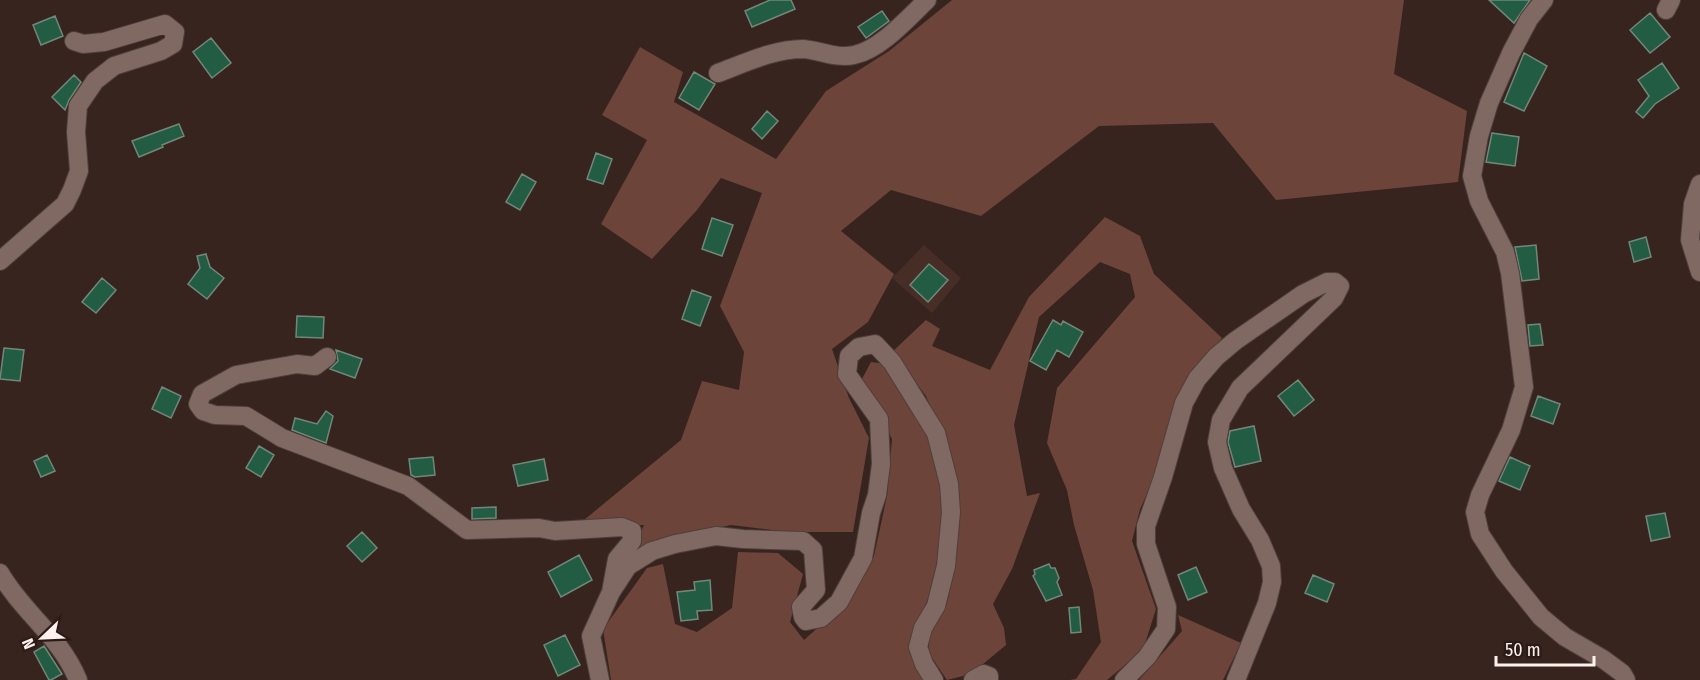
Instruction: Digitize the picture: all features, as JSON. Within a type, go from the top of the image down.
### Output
[{"type":"street","points":[[718,73],[775,53],[802,49],[839,57],[855,55],[878,44],[927,0]]},
{"type":"street","points":[[1544,0],[1529,19],[1489,103],[1479,136],[1472,176],[1479,201],[1505,252],[1510,273],[1524,387],[1510,430],[1474,512],[1480,534],[1504,572],[1542,617],[1565,636],[1622,673],[1626,680]]},
{"type":"street","points":[[0,261],[64,204],[72,190],[79,171],[76,132],[78,106],[95,81],[114,66],[161,51],[172,44],[176,32],[165,24],[104,42],[83,44],[74,41]]},
{"type":"street","points":[[1700,184],[1693,204],[1690,240],[1700,272]]},
{"type":"street","points":[[1124,680],[1147,657],[1166,629],[1167,607],[1146,544],[1146,526],[1184,403],[1197,379],[1216,357],[1235,341],[1303,294],[1327,282],[1335,282],[1340,286],[1334,298],[1240,388],[1221,420],[1217,442],[1223,468],[1241,509],[1260,540],[1270,566],[1272,582],[1267,603],[1236,680]]},
{"type":"street","points":[[600,680],[591,636],[611,591],[628,566],[652,551],[716,536],[802,541],[813,550],[816,590],[801,607],[803,617],[806,621],[821,618],[839,602],[862,558],[877,495],[880,464],[879,419],[847,374],[849,356],[859,347],[875,344],[892,362],[936,433],[949,484],[951,512],[946,566],[936,606],[923,628],[918,647],[924,664],[934,680]]},
{"type":"street","points":[[327,357],[315,366],[297,364],[236,375],[202,394],[198,404],[203,411],[215,415],[246,416],[282,438],[408,486],[467,530],[539,528],[555,531],[622,527],[632,531],[632,541],[617,560],[611,591]]},
{"type":"street","points":[[0,573],[9,588],[58,643],[78,680]]},
{"type":"street","points":[[973,680],[984,674],[989,676],[989,680]]},
{"type":"shaded area","points":[[952,0],[1404,0],[1394,74],[1467,111],[1458,182],[1276,200],[1213,123],[1099,126],[981,216],[891,190],[841,231],[894,274],[868,322],[832,349],[849,398],[869,438],[853,532],[788,532],[731,525],[666,540],[627,563],[644,525],[578,525],[681,440],[702,381],[739,390],[744,352],[720,306],[762,193],[721,178],[697,210],[652,259],[601,224],[647,140],[602,115],[640,47],[683,72],[674,102],[776,159],[826,91],[889,51]]},
{"type":"shaded area","points":[[1105,217],[1140,236],[1154,274],[1222,338],[1192,376],[1162,461],[1140,509],[1132,541],[1156,609],[1143,650],[1107,680],[1070,680],[1076,679],[1101,642],[1093,590],[1074,525],[1067,490],[1047,443],[1057,388],[1135,297],[1130,274],[1100,262],[1039,317],[1014,425],[1027,496],[1040,493],[1012,569],[993,604],[1004,628],[1006,645],[971,674],[947,680],[928,652],[931,627],[947,603],[955,566],[953,532],[955,467],[926,396],[892,352],[926,320],[940,329],[932,346],[990,370],[1029,297]]},
{"type":"shaded area","points":[[924,245],[961,278],[932,313],[892,278]]},
{"type":"shaded area","points":[[871,362],[886,364],[926,426],[943,486],[939,570],[912,640],[930,680],[611,680],[603,629],[647,568],[663,564],[675,624],[697,632],[732,608],[738,552],[778,553],[803,574],[790,622],[804,640],[843,605],[874,556],[887,496],[892,439],[862,379]]},
{"type":"shaded area","points":[[1178,615],[1241,643],[1223,680],[1139,680],[1182,631]]},
{"type":"building","points":[[770,0],[791,0],[795,9],[752,27],[745,11]]},
{"type":"building","points":[[1489,0],[1530,0],[1514,23]]},
{"type":"building","points":[[882,11],[889,21],[866,38],[858,27]]},
{"type":"building","points":[[1650,13],[1670,37],[1650,53],[1630,30]]},
{"type":"building","points":[[55,16],[63,36],[41,45],[33,25]]},
{"type":"building","points":[[211,38],[231,63],[212,78],[193,52]]},
{"type":"building","points":[[1524,53],[1547,66],[1524,111],[1504,102]]},
{"type":"building","points":[[1662,63],[1679,88],[1655,104],[1643,118],[1636,112],[1649,96],[1638,80]]},
{"type":"building","points":[[694,72],[715,84],[699,110],[679,98]]},
{"type":"building","points":[[74,75],[81,82],[65,110],[52,97]]},
{"type":"building","points":[[767,111],[778,121],[762,139],[752,129]]},
{"type":"building","points":[[179,124],[184,136],[139,157],[132,141]]},
{"type":"building","points":[[1492,133],[1519,137],[1515,166],[1486,162]]},
{"type":"building","points":[[596,153],[612,159],[603,184],[587,179]]},
{"type":"building","points":[[522,174],[536,182],[520,210],[506,202]]},
{"type":"building","points":[[712,218],[733,225],[722,256],[702,249]]},
{"type":"building","points":[[1646,237],[1651,257],[1634,262],[1629,242]]},
{"type":"building","points":[[1536,245],[1539,279],[1522,281],[1515,247]]},
{"type":"building","points":[[206,254],[210,267],[224,278],[207,299],[188,284],[200,268],[197,256]]},
{"type":"building","points":[[929,264],[948,280],[928,302],[910,285]]},
{"type":"building","points":[[102,278],[116,290],[96,313],[82,302]]},
{"type":"building","points":[[692,290],[711,297],[700,326],[682,319]]},
{"type":"building","points":[[297,316],[324,317],[323,338],[296,337]]},
{"type":"building","points":[[1053,320],[1061,325],[1063,321],[1083,332],[1069,357],[1057,350],[1046,370],[1030,361]]},
{"type":"building","points":[[1540,324],[1543,345],[1530,346],[1528,325]]},
{"type":"building","points":[[4,348],[24,350],[20,381],[0,379]]},
{"type":"building","points":[[336,350],[362,359],[355,378],[330,369],[338,361]]},
{"type":"building","points":[[1298,380],[1314,400],[1294,416],[1278,396]]},
{"type":"building","points":[[162,387],[181,396],[171,418],[152,409]]},
{"type":"building","points":[[1538,396],[1560,404],[1553,424],[1531,416]]},
{"type":"building","points":[[326,411],[333,416],[326,443],[292,430],[295,418],[317,424]]},
{"type":"building","points":[[1254,426],[1261,461],[1235,467],[1228,442],[1230,431]]},
{"type":"building","points":[[259,446],[274,455],[261,477],[246,468]]},
{"type":"building","points":[[47,455],[55,471],[41,477],[34,461]]},
{"type":"building","points":[[433,457],[435,475],[415,477],[411,475],[409,459]]},
{"type":"building","points":[[1510,457],[1530,466],[1520,490],[1499,481]]},
{"type":"building","points":[[544,459],[548,480],[518,486],[513,465]]},
{"type":"building","points":[[496,507],[496,518],[472,519],[472,508]]},
{"type":"building","points":[[1665,513],[1670,537],[1651,541],[1646,516]]},
{"type":"building","points":[[362,532],[377,548],[362,562],[347,546]]},
{"type":"building","points":[[579,555],[592,580],[561,597],[548,572]]},
{"type":"building","points":[[1049,564],[1051,568],[1055,568],[1062,595],[1046,601],[1033,576],[1034,570]]},
{"type":"building","points":[[1196,567],[1207,592],[1188,600],[1178,575]]},
{"type":"building","points":[[1313,575],[1334,584],[1327,602],[1305,593]]},
{"type":"building","points":[[710,580],[712,610],[697,611],[698,619],[681,621],[677,592],[695,590],[694,582]]},
{"type":"building","points":[[1079,607],[1081,632],[1071,633],[1069,608]]},
{"type":"building","points":[[565,635],[580,665],[558,676],[544,645]]},
{"type":"building","points":[[44,646],[62,674],[51,680],[34,652]]}]
